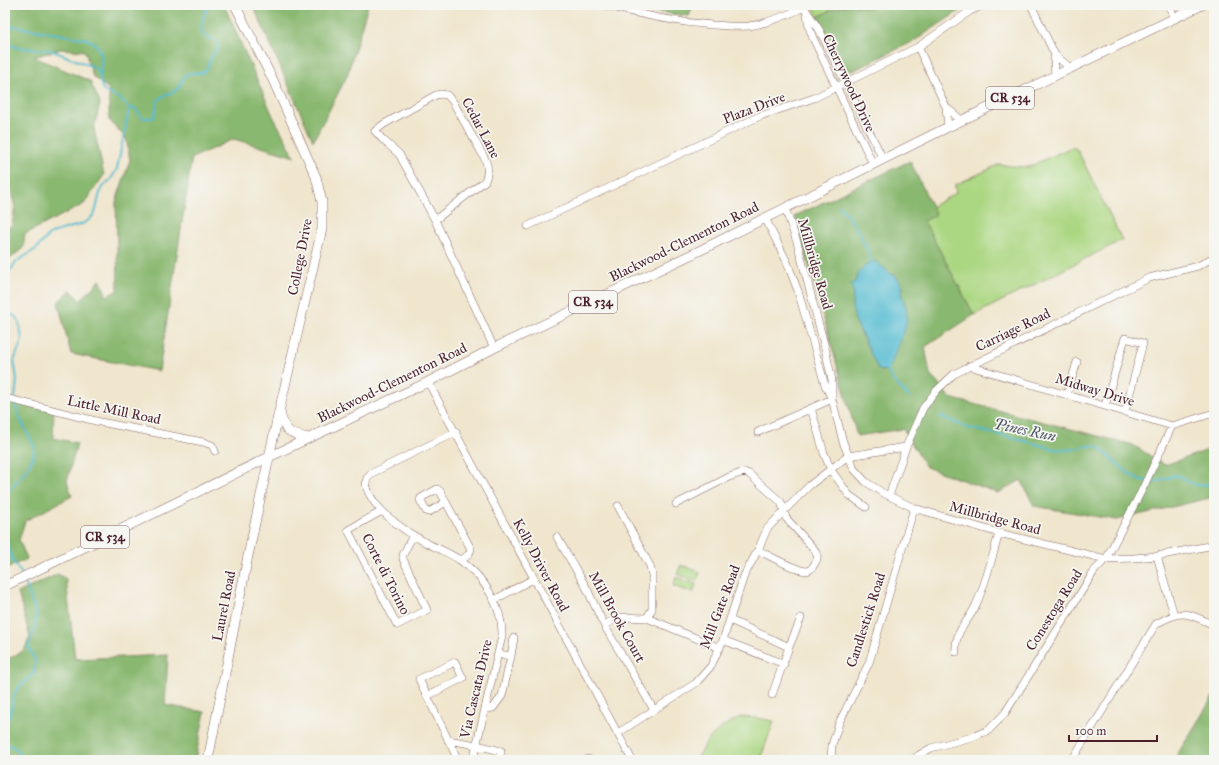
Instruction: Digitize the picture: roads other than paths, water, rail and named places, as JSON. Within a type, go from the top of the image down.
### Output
[{"type":"main road","name":"College Drive","points":[[235,5],[276,87],[316,177],[322,202],[322,229],[269,457]]},
{"type":"main road","name":"Blackwood-Clementon Road","points":[[5,586],[308,438],[428,382],[494,348],[703,249],[962,120],[1202,5]]},
{"type":"main road","points":[[279,409],[283,423],[288,431],[297,436],[308,438]]},
{"type":"main road","name":"Laurel Road","points":[[208,760],[269,457]]},
{"type":"street","points":[[604,5],[636,14],[672,21],[739,26],[776,20],[804,8]]},
{"type":"street","name":"Plaza Drive","points":[[528,226],[760,116],[814,98],[918,47],[970,11],[983,5]]},
{"type":"street","points":[[1031,5],[1055,55],[1071,69]]},
{"type":"street","points":[[1168,5],[1175,18]]},
{"type":"street","name":"Cherrywood Drive","points":[[804,8],[817,25],[883,159]]},
{"type":"street","name":"Cherrywood Drive","points":[[804,8],[811,33],[873,164]]},
{"type":"street","points":[[918,47],[946,107],[948,127]]},
{"type":"street","points":[[1055,55],[1055,76]]},
{"type":"street","name":"Cedar Lane","points":[[435,220],[484,181],[488,173],[488,166],[484,157],[453,102],[441,94],[436,95],[384,124],[376,131],[382,140],[399,154],[435,220],[494,348]]},
{"type":"street","points":[[946,107],[962,120]]},
{"type":"street","name":"Millbridge Road","points":[[785,208],[797,242],[825,348],[832,380],[832,399]]},
{"type":"street","name":"Millbridge Road","points":[[765,218],[787,262],[825,385],[832,399],[843,442],[854,469],[860,477],[883,493],[914,508],[999,533],[1106,558],[1157,556],[1214,545]]},
{"type":"street","name":"Carriage Road","points":[[889,496],[906,447],[922,408],[936,391],[954,374],[1149,278],[1198,266],[1214,257]]},
{"type":"street","points":[[1105,406],[1125,338],[1143,343],[1125,412]]},
{"type":"street","points":[[1067,395],[1077,362]]},
{"type":"street","name":"Midway Drive","points":[[969,366],[1172,426]]},
{"type":"street","name":"Kelly Driver Road","points":[[428,382],[632,760]]},
{"type":"street","name":"Little Mill Road","points":[[5,398],[100,422],[203,442],[212,445],[215,451]]},
{"type":"street","points":[[758,432],[832,399]]},
{"type":"street","points":[[811,408],[824,453],[831,470],[849,495],[866,507]]},
{"type":"street","points":[[1172,426],[1214,413]]},
{"type":"street","name":"Conestoga Road","points":[[913,760],[931,748],[972,737],[989,730],[1005,713],[1095,570],[1106,558],[1144,485],[1172,426]]},
{"type":"street","name":"Via Cascata Drive","points":[[456,432],[372,473],[367,478],[367,489],[373,500],[382,511],[396,524],[413,536],[461,560],[475,572],[494,600],[502,631],[473,760]]},
{"type":"street","points":[[848,456],[906,447]]},
{"type":"street","name":"Mill Gate Road","points":[[618,733],[696,683],[711,666],[723,640],[744,576],[767,529],[810,485],[848,456]]},
{"type":"street","points":[[676,504],[729,477],[744,472],[749,474],[781,502],[786,518],[814,549],[817,554],[817,559],[811,569],[806,571],[795,568],[758,550]]},
{"type":"street","points":[[446,502],[471,549],[469,554],[461,560]]},
{"type":"street","points":[[618,506],[650,566],[652,575],[652,609],[647,618]]},
{"type":"street","name":"Candlestick Road","points":[[831,760],[832,745],[839,723],[869,663],[914,508]]},
{"type":"street","name":"Corte di Torino","points":[[382,511],[348,530],[397,625],[427,610],[403,559],[403,555],[413,536]]},
{"type":"street","points":[[956,652],[959,632],[975,608],[987,578],[999,533]]},
{"type":"street","name":"Mill Brook Court","points":[[557,536],[586,587],[604,624],[654,710]]},
{"type":"street","points":[[1157,556],[1174,615]]},
{"type":"street","points":[[494,600],[533,579]]},
{"type":"street","points":[[1072,760],[1156,624],[1181,613],[1192,615],[1214,625]]},
{"type":"street","points":[[604,624],[620,617],[647,618],[720,648]]},
{"type":"street","points":[[772,694],[801,618]]},
{"type":"street","points":[[730,620],[789,647]]},
{"type":"street","points":[[485,709],[493,708],[502,696],[514,638]]},
{"type":"street","points":[[723,640],[784,664]]},
{"type":"street","points":[[498,654],[511,656]]},
{"type":"street","points":[[427,696],[463,678],[455,662],[419,679],[427,696],[448,740],[458,760]]},
{"type":"street","points":[[448,740],[477,744],[501,751],[499,760]]},
{"type":"water","points":[[875,261],[890,274],[895,275],[899,281],[903,288],[901,294],[907,314],[906,326],[890,367],[887,370],[881,371],[878,369],[855,320],[852,307],[853,292],[851,284],[855,282],[865,266]]},
{"type":"waterway","points":[[130,109],[135,108],[143,118],[153,118],[155,115],[157,102],[160,98],[178,89],[185,75],[191,73],[201,73],[206,70],[211,58],[218,48],[216,41],[205,36],[202,30],[202,21],[208,5]]},
{"type":"waterway","points":[[5,25],[87,39],[95,44],[101,56],[100,76],[104,91],[119,98],[130,109]]},
{"type":"waterway","points":[[5,44],[20,48],[50,50],[94,67],[100,76]]},
{"type":"waterway","points":[[5,278],[16,262],[36,249],[48,236],[55,232],[82,224],[89,220],[95,213],[101,189],[111,179],[117,169],[130,109]]},
{"type":"waterway","name":"Pines Run","points":[[839,206],[859,233],[872,264]]},
{"type":"waterway","points":[[5,315],[11,314],[16,317],[20,326],[22,340],[14,361],[17,379],[15,398]]},
{"type":"waterway","name":"Pines Run","points":[[887,369],[892,379],[909,397]]},
{"type":"waterway","points":[[5,494],[28,467],[34,449],[33,444],[19,417],[15,403]]},
{"type":"waterway","name":"Pines Run","points":[[940,416],[968,428],[1054,449],[1069,450],[1088,446],[1097,446],[1129,474],[1140,480],[1153,482],[1176,475],[1196,485],[1206,485],[1214,482]]},
{"type":"waterway","points":[[5,535],[13,562],[22,574]]},
{"type":"waterway","points":[[5,726],[11,711],[13,696],[19,687],[31,676],[35,667],[35,661],[28,647],[35,627],[36,613],[24,580]]},
{"type":"waterway","points":[[5,743],[14,747],[18,751],[18,760]]}]
